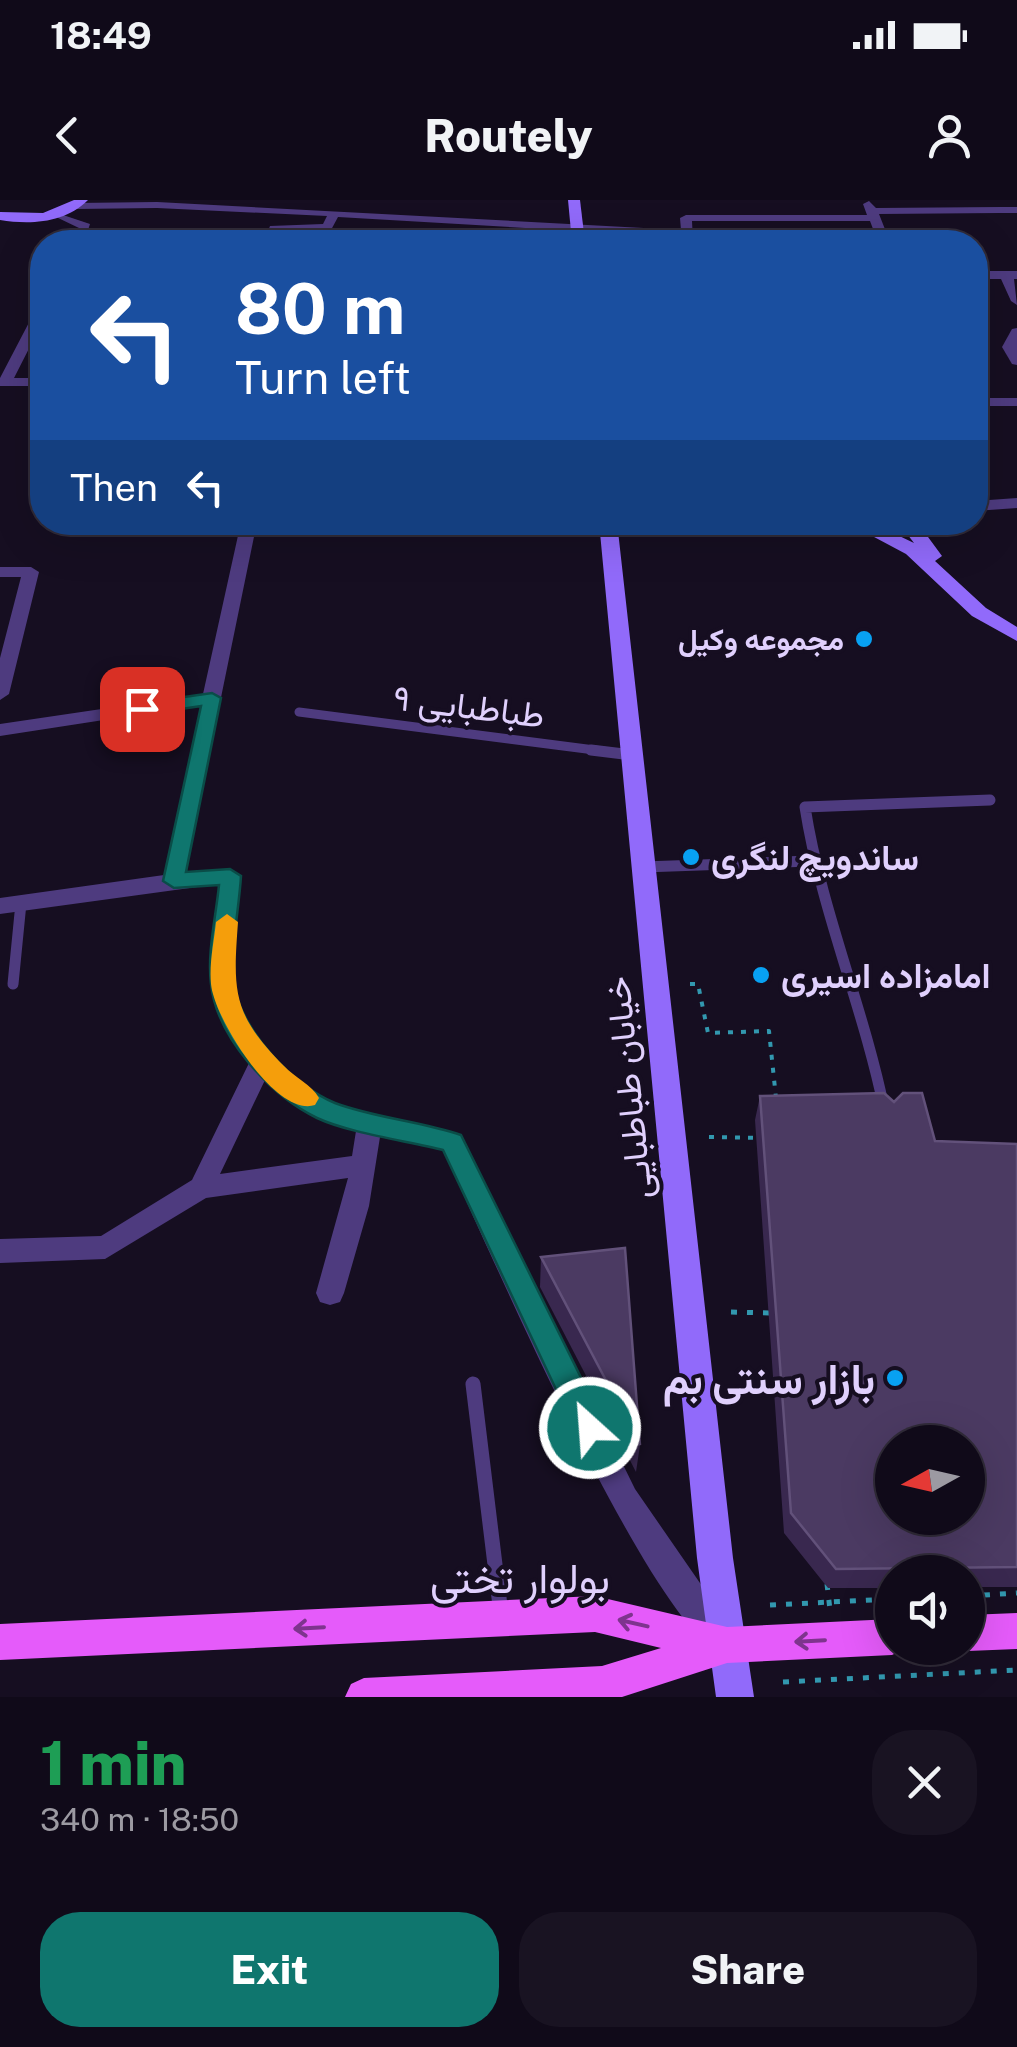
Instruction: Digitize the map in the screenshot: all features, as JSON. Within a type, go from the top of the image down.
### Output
[{"type":"main road","points":[[574,200],[578,230]]},
{"type":"main road","points":[[0,218],[58,214],[79,203]]},
{"type":"main road","name":"خیابان طباطبایی","points":[[609,535],[714,1558],[735,1697]]},
{"type":"main road","points":[[882,535],[913,550],[979,612],[1017,635]]},
{"type":"main road","points":[[916,535],[986,609],[1017,626]]},
{"type":"main road","name":"بولوار تختی","points":[[0,1642],[595,1614],[728,1645]]},
{"type":"main road","points":[[985,1633],[1017,1631]]},
{"type":"main road","points":[[364,1697],[529,1693],[602,1685],[728,1645],[875,1638]]},
{"type":"street","points":[[784,200],[790,218]]},
{"type":"street","points":[[79,203],[334,213],[515,230]]},
{"type":"street","points":[[687,230],[686,218],[790,218],[996,205]]},
{"type":"street","points":[[273,230],[327,228],[334,213]]},
{"type":"street","points":[[58,214],[86,227],[84,230]]},
{"type":"street","points":[[1012,275],[1017,301]]},
{"type":"street","points":[[30,332],[2,382],[30,382]]},
{"type":"street","points":[[1017,332],[1009,348],[1017,361]]},
{"type":"street","points":[[988,402],[1017,402]]},
{"type":"street","points":[[988,505],[1017,503]]},
{"type":"street","points":[[174,881],[246,535]]},
{"type":"street","points":[[0,572],[30,572],[0,694]]},
{"type":"street","points":[[0,730],[212,698]]},
{"type":"street","points":[[11,904],[230,876],[222,984],[234,1020],[262,1060],[285,1084],[326,1111],[452,1142],[624,1500],[686,1592],[728,1645]]},
{"type":"street","points":[[201,1188],[262,1060]]},
{"type":"street","points":[[330,1293],[356,1206],[370,1122]]},
{"type":"street","points":[[0,1251],[104,1248],[201,1188],[362,1164]]},
{"type":"lane","points":[[996,205],[1017,210]]},
{"type":"lane","name":"طباطبایی ۹","points":[[298,712],[632,755]]},
{"type":"lane","points":[[886,1117],[875,1054],[811,861],[805,807],[990,800]]},
{"type":"lane","points":[[644,867],[811,861]]},
{"type":"lane","points":[[11,904],[13,984]]},
{"type":"lane","points":[[473,1384],[502,1618]]},
{"type":"path","points":[[690,984],[698,984],[708,1034],[769,1031],[776,1102]]},
{"type":"path","points":[[709,1138],[762,1138]]},
{"type":"path","points":[[731,1312],[784,1314]]},
{"type":"path","points":[[826,1570],[828,1588]]},
{"type":"path","points":[[985,1595],[1017,1593]]},
{"type":"path","points":[[770,1605],[875,1600]]},
{"type":"path","points":[[783,1682],[1017,1670]]},
{"type":"building","name":"بازار سنتی بم","points":[[884,1093],[894,1102],[903,1093],[922,1093],[935,1141],[1017,1144],[1017,1567],[985,1567],[985,1555],[875,1555],[875,1569],[836,1569],[791,1513],[760,1096]]},
{"type":"building","points":[[625,1248],[640,1445],[541,1257]]},
{"type":"slow traffic","points":[[227,922],[222,984],[234,1020],[255,1053],[285,1084],[306,1098]]},
{"type":"place","name":"مجموعه وکیل","points":[[864,639]]},
{"type":"place","name":"ساندویچ لنگری","points":[[691,857]]},
{"type":"place","name":"امامزاده اسیری","points":[[761,975]]},
{"type":"place","name":"بازار سنتی بم","points":[[895,1378]]},
{"type":"route","points":[[142,709],[212,698],[174,881],[230,876],[222,984],[234,1020],[255,1053],[285,1084],[326,1111],[452,1142],[590,1428]]}]
